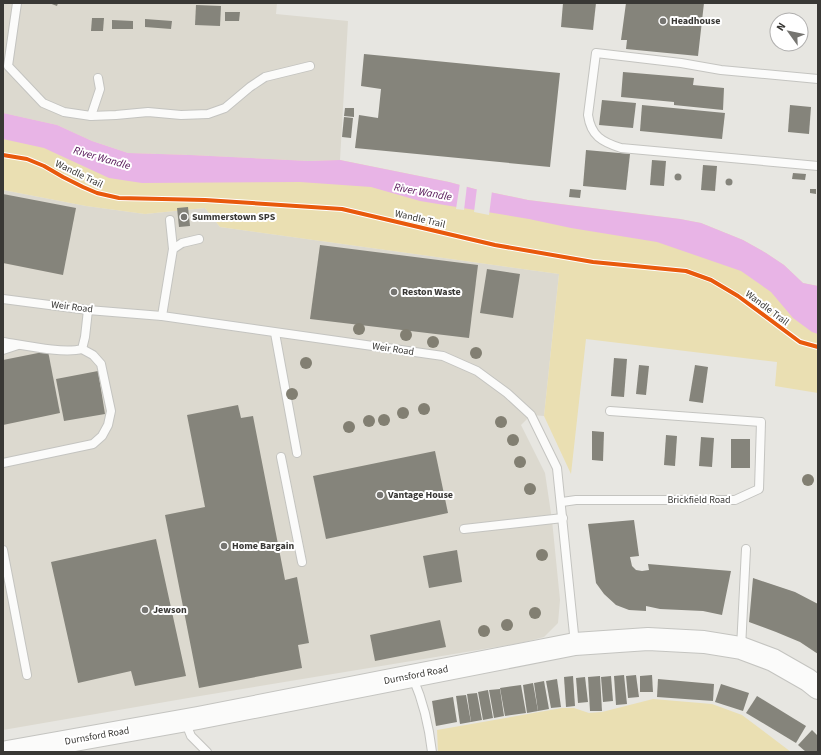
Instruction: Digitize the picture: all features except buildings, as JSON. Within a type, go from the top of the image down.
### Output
[{"type":"main road","name":"Durnsford Road","points":[[6,752],[184,720],[575,644],[648,639],[704,642],[741,648],[773,660],[808,680],[818,688]]},
{"type":"lane","points":[[17,3],[8,66],[43,103],[64,112],[91,116],[148,112],[181,115],[208,114],[226,108],[250,87],[265,77],[310,66]]},
{"type":"lane","points":[[818,79],[721,70],[681,63],[596,53],[588,115],[589,124],[594,133],[608,144],[621,148],[818,166]]},
{"type":"lane","points":[[91,116],[100,89],[98,78]]},
{"type":"lane","points":[[162,316],[173,249],[170,220]]},
{"type":"lane","points":[[173,249],[182,243],[199,239]]},
{"type":"lane","name":"Weir Road","points":[[3,299],[88,310],[162,316],[443,356],[477,371],[506,393],[531,415],[557,468],[562,502],[575,644]]},
{"type":"lane","points":[[82,349],[85,338],[88,310]]},
{"type":"lane","points":[[275,333],[297,453]]},
{"type":"lane","points":[[3,342],[75,351],[82,349],[93,356],[101,364],[111,412],[108,425],[102,436],[93,444],[3,463]]},
{"type":"lane","points":[[3,350],[21,345]]},
{"type":"lane","name":"Brickfield Road","points":[[562,502],[576,500],[735,500],[759,489],[761,422],[610,411]]},
{"type":"lane","points":[[281,457],[302,562]]},
{"type":"lane","points":[[464,529],[563,518]]},
{"type":"lane","points":[[741,648],[746,549]]},
{"type":"lane","points":[[3,550],[27,675]]},
{"type":"lane","points":[[412,676],[420,694],[430,731],[432,752]]},
{"type":"lane","points":[[184,720],[191,736],[207,752]]},
{"type":"shaded area","points":[[3,3],[277,3],[276,14],[348,21],[340,160],[308,161],[128,153],[92,141],[57,125],[3,113]]},
{"type":"shaded area","points":[[3,113],[57,125],[92,141],[128,153],[308,161],[340,160],[528,200],[701,223],[743,240],[784,265],[803,283],[818,286],[818,393],[775,386],[777,362],[586,339],[571,474],[544,416],[559,274],[220,227],[205,208],[145,214],[86,206],[3,190]]},
{"type":"shaded area","points":[[3,190],[86,206],[145,214],[205,208],[220,227],[559,274],[544,416],[531,415],[521,425],[545,473],[552,520],[560,600],[558,623],[544,637],[521,643],[3,730]]},
{"type":"shaded area","points":[[653,699],[712,704],[742,715],[791,752],[438,752],[437,730],[562,708],[574,708],[589,713],[602,712]]},
{"type":"water","name":"River Wandle","points":[[3,113],[57,125],[92,141],[128,153],[308,161],[340,160],[528,200],[701,223],[743,240],[784,265],[803,283],[818,286],[818,334],[812,332],[793,318],[771,292],[741,271],[657,242],[420,201],[371,187],[300,182],[142,183],[109,178],[44,148],[3,139]]},
{"type":"pier","points":[[460,183],[467,185],[464,210],[456,209]]},
{"type":"pier","points":[[477,188],[492,191],[489,215],[474,212]]},
{"type":"cycle path","name":"Wandle Trail","points":[[3,155],[27,159],[97,193],[119,198],[205,200],[342,209],[495,245],[593,262],[686,271],[711,280],[738,296],[800,342],[818,347]]},
{"type":"place","name":"Headhouse","points":[[663,21]]},
{"type":"place","name":"Summerstown SPS","points":[[184,217]]},
{"type":"place","name":"Reston Waste","points":[[394,292]]},
{"type":"place","name":"Vantage House","points":[[380,495]]},
{"type":"place","name":"Home Bargain","points":[[224,546]]},
{"type":"place","name":"Jewson","points":[[145,610]]}]
